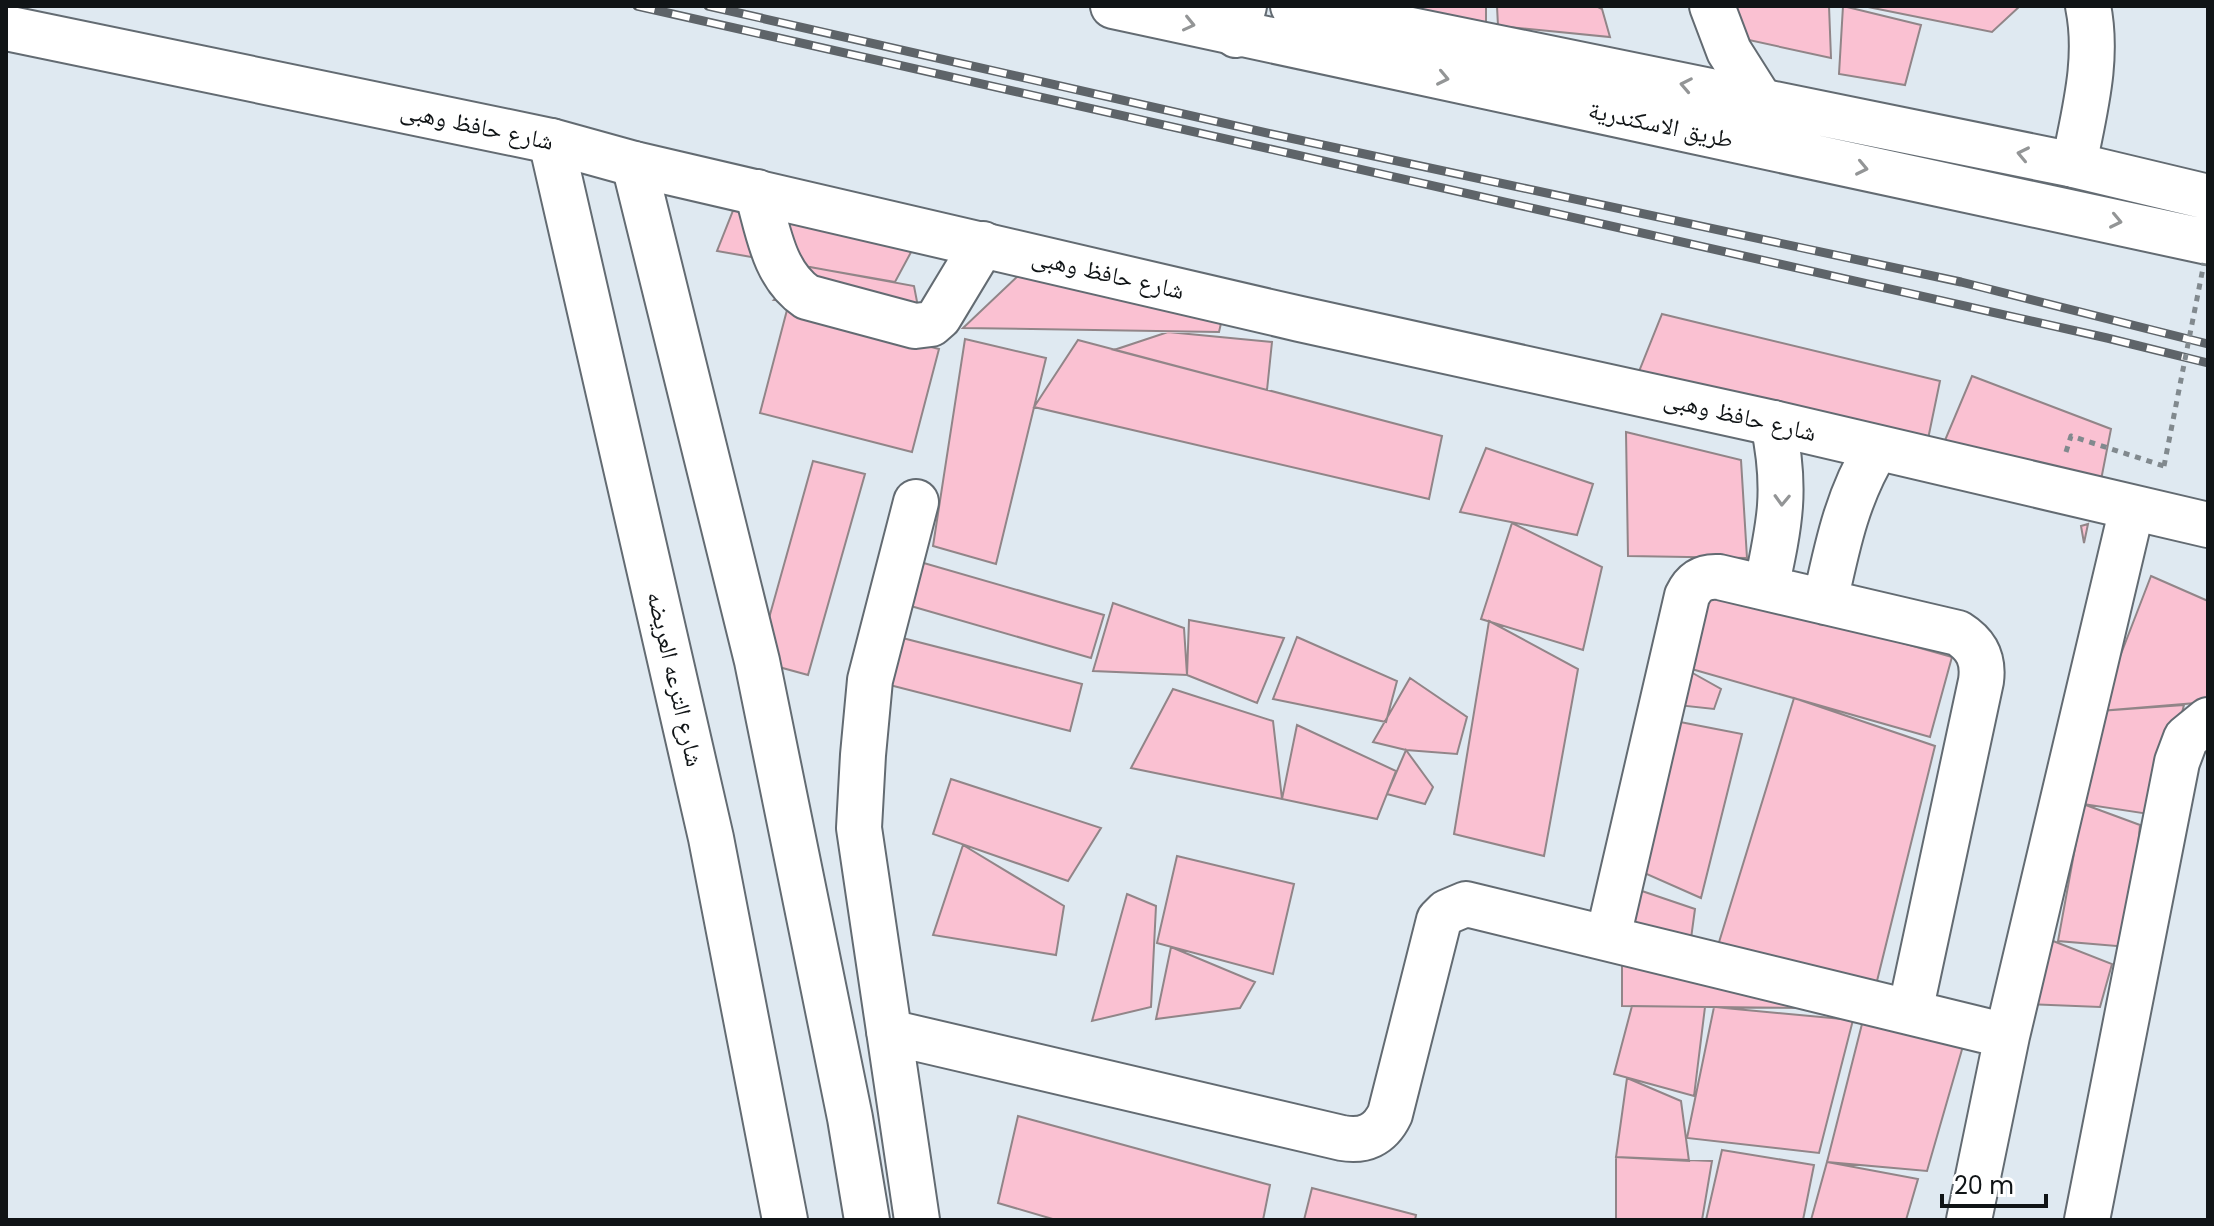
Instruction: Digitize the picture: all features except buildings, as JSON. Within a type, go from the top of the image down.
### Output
[{"type":"main road","name":"طريق الاسكندرية","points":[[1113,6],[1240,20],[2206,252]]},
{"type":"main road","name":"طريق الاسكندرية","points":[[1293,6],[2074,165],[2208,197]]},
{"type":"main road","points":[[1712,6],[1729,51],[1769,114],[1768,132],[1757,145]]},
{"type":"main road","points":[[2074,165],[2091,75],[2093,48],[2088,6]]},
{"type":"main road","name":"شارع حافظ وهبى","points":[[6,28],[551,141],[634,164],[1300,319],[1773,423],[2208,525]]},
{"type":"main road","points":[[1819,159],[1819,139],[1837,116]]},
{"type":"main road","name":"شارع الترعه العريضه","points":[[551,141],[711,838],[785,1220]]},
{"type":"main road","points":[[634,164],[757,661],[847,1103],[867,1220]]},
{"type":"main road","points":[[757,192],[780,267],[797,290],[807,297],[915,326],[931,324],[939,317],[983,244]]},
{"type":"main road","points":[[1766,588],[1781,517],[1780,454],[1773,423]]},
{"type":"main road","points":[[1825,602],[1849,502],[1877,448]]},
{"type":"main road","points":[[916,502],[870,680],[859,828],[917,1220]]},
{"type":"main road","points":[[1969,1220],[2007,1036],[2132,508]]},
{"type":"main road","points":[[1608,937],[1687,596],[1698,580],[1708,576],[1958,633],[1974,645],[1983,668],[1910,1012]]},
{"type":"main road","points":[[2087,1220],[2177,762],[2186,738],[2208,720]]},
{"type":"main road","points":[[889,1032],[1355,1140],[1367,1138],[1378,1131],[1390,1114],[1439,920],[1447,912],[1466,904],[2007,1036]]},
{"type":"path","points":[[2071,436],[2164,466],[2206,252]]},
{"type":"railway","points":[[637,6],[2208,363]]},
{"type":"railway","points":[[708,6],[1276,135],[1961,282],[2208,344]]}]
